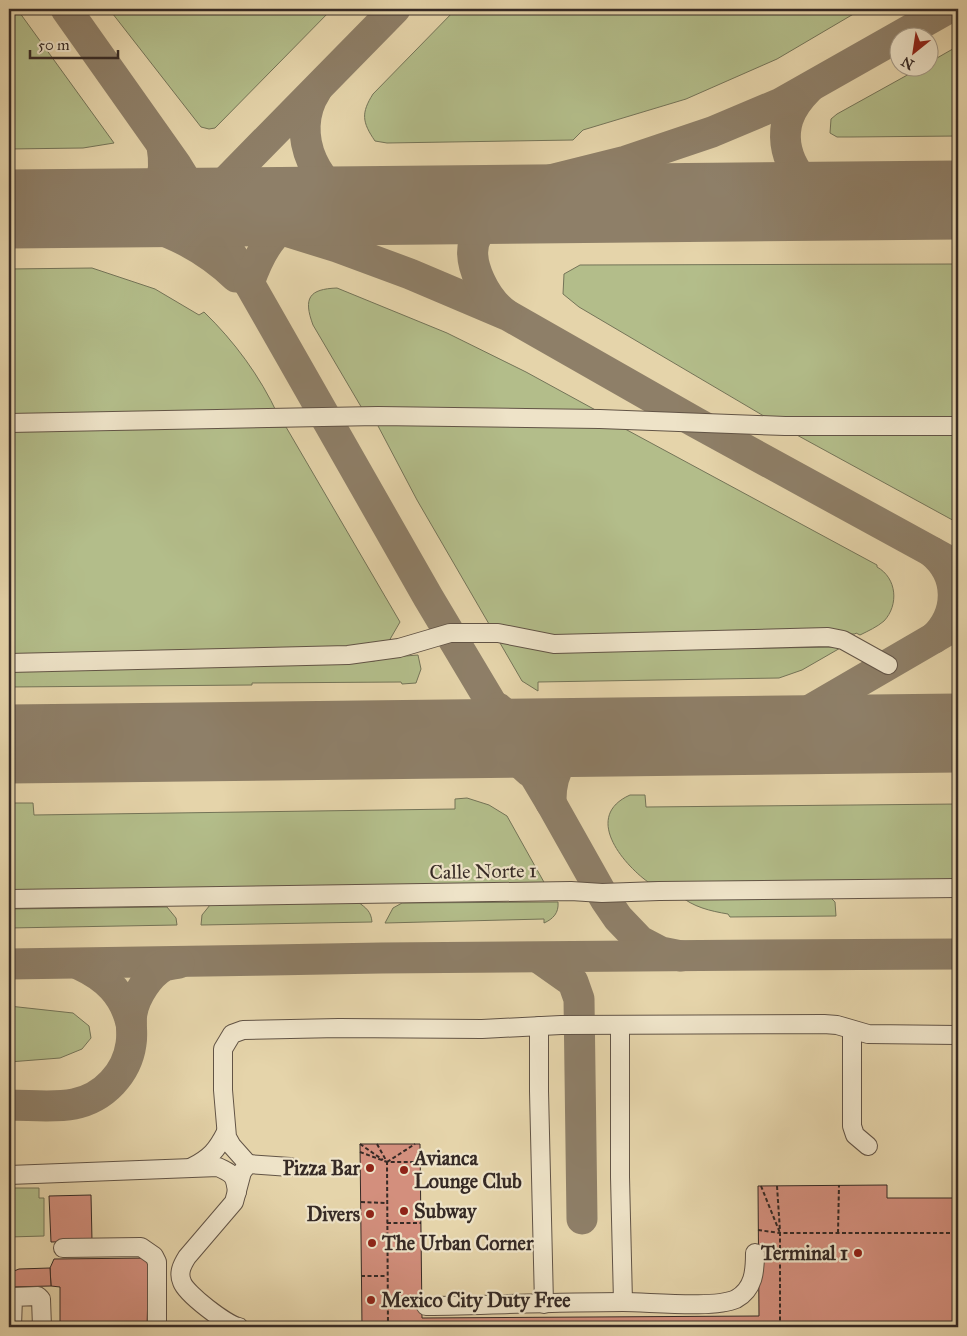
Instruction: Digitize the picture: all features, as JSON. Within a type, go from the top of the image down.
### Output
[{"type":"lane","points":[[9,424],[378,416],[600,419],[785,426],[958,426]]},
{"type":"lane","points":[[9,663],[348,655],[398,648],[450,633],[498,632],[554,644],[828,637],[844,640],[888,665]]},
{"type":"lane","name":"Calle Norte 1","points":[[9,899],[572,891],[602,894],[669,890],[958,888]]},
{"type":"lane","points":[[290,1167],[248,1164],[232,1146],[226,1132],[223,1049],[232,1034],[243,1030],[387,1037],[481,1036],[540,1026],[824,1024],[868,1034],[958,1036]]},
{"type":"lane","points":[[540,1026],[539,1091],[544,1304]]},
{"type":"lane","points":[[620,1026],[620,1177],[623,1302]]},
{"type":"lane","points":[[852,1030],[852,1126],[856,1135],[868,1146]]},
{"type":"lane","points":[[189,1168],[205,1161],[221,1142],[226,1132]]},
{"type":"lane","points":[[240,1327],[223,1321],[185,1289],[181,1276],[181,1267],[187,1257],[234,1202],[242,1172],[248,1164]]},
{"type":"lane","points":[[9,1175],[218,1167],[230,1172],[235,1178],[237,1192]]},
{"type":"lane","points":[[63,1248],[141,1247],[154,1256],[157,1262],[157,1327]]},
{"type":"lane","points":[[424,1303],[544,1304],[623,1302],[706,1304],[736,1298],[748,1289],[753,1278],[754,1253]]},
{"type":"lane","points":[[12,1327],[13,1298],[38,1296],[41,1299],[42,1327]]},
{"type":"path","points":[[360,1144],[387,1162]]},
{"type":"path","points":[[377,1144],[387,1162],[388,1327]]},
{"type":"path","points":[[387,1162],[415,1144]]},
{"type":"path","points":[[360,1152],[387,1162],[420,1162]]},
{"type":"path","points":[[838,1185],[838,1233]]},
{"type":"path","points":[[761,1186],[780,1233]]},
{"type":"path","points":[[777,1186],[780,1233],[780,1327]]},
{"type":"path","points":[[361,1202],[387,1202]]},
{"type":"path","points":[[387,1223],[421,1223]]},
{"type":"path","points":[[758,1230],[780,1233],[958,1233]]},
{"type":"path","points":[[361,1276],[388,1276]]},
{"type":"path","points":[[388,1299],[424,1303]]},
{"type":"green space","points":[[9,9],[17,9],[114,143],[83,148],[9,149]]},
{"type":"green space","points":[[109,9],[332,9],[215,128],[209,129],[201,127]]},
{"type":"green space","points":[[456,9],[862,9],[777,59],[686,99],[583,130],[573,140],[387,143],[375,141],[365,123],[366,107],[373,94]]},
{"type":"green space","points":[[958,46],[958,136],[837,137],[830,133],[831,119],[837,114],[902,78],[940,78],[940,56]]},
{"type":"green space","points":[[958,264],[958,421],[774,422],[579,307],[563,294],[564,274],[580,265]]},
{"type":"green space","points":[[92,268],[155,289],[199,315],[204,312],[246,360],[278,415],[9,418],[9,269]]},
{"type":"green space","points":[[337,288],[447,333],[526,372],[601,413],[363,410],[313,325],[310,316],[309,302],[314,293],[320,290]]},
{"type":"green space","points":[[614,423],[877,565],[889,578],[894,592],[894,600],[889,615],[884,621],[860,635],[856,633],[549,638],[489,624],[417,500],[377,424]]},
{"type":"green space","points":[[286,427],[400,622],[389,641],[372,647],[9,657],[9,429]]},
{"type":"green space","points":[[958,431],[958,523],[795,434]]},
{"type":"green space","points":[[500,638],[557,651],[842,647],[802,670],[779,678],[538,682],[538,691],[522,681],[500,643]]},
{"type":"green space","points":[[418,655],[421,669],[416,683],[252,683],[252,685],[9,687],[9,668],[374,661],[381,658]]},
{"type":"green space","points":[[630,795],[645,795],[646,807],[958,804],[958,880],[648,882],[618,852],[608,827],[609,815],[616,804]]},
{"type":"green space","points":[[467,798],[489,805],[507,816],[545,884],[9,891],[9,803],[33,803],[34,815],[455,809],[455,799]]},
{"type":"green space","points":[[679,895],[829,896],[835,902],[836,916],[730,917],[728,914],[708,910],[696,905]]},
{"type":"green space","points":[[358,902],[369,912],[372,922],[201,925],[202,915],[210,905]]},
{"type":"green space","points":[[558,902],[555,915],[544,923],[544,919],[385,923],[393,908],[402,903]]},
{"type":"green space","points":[[167,907],[176,918],[177,925],[9,928],[9,909]]},
{"type":"green space","points":[[9,1006],[73,1013],[89,1026],[91,1038],[82,1049],[60,1058],[9,1062]]},
{"type":"green space","points":[[9,1188],[39,1188],[39,1198],[44,1198],[44,1236],[9,1237]]},
{"type":"building","name":"Terminal 1","points":[[360,1144],[420,1144],[422,1318],[759,1316],[758,1186],[887,1185],[887,1198],[958,1198],[958,1327],[362,1327]]},
{"type":"building","points":[[91,1195],[92,1241],[51,1242],[49,1196]]},
{"type":"building","points":[[149,1258],[147,1327],[60,1327],[60,1287],[51,1286],[50,1268],[54,1259]]},
{"type":"building","points":[[50,1268],[51,1286],[9,1287],[9,1273],[19,1269]]},
{"type":"taxiway","points":[[66,9],[177,166],[249,283],[428,597],[551,803],[605,899],[618,918],[640,941],[661,952],[681,956]]},
{"type":"taxiway","points":[[178,206],[204,196],[227,180],[395,9]]},
{"type":"taxiway","points":[[423,205],[478,198],[626,161],[712,132],[781,103],[947,9]]},
{"type":"taxiway","points":[[809,88],[797,102],[788,119],[786,144],[789,156],[801,178],[809,187],[833,200],[846,201]]},
{"type":"taxiway","points":[[316,91],[308,108],[305,126],[307,144],[312,161],[321,177],[334,190],[349,200],[366,206]]},
{"type":"taxiway","points":[[131,208],[149,198],[160,184],[163,167],[162,146]]},
{"type":"taxiway","points":[[506,314],[494,303],[480,281],[473,254],[477,234],[484,226],[516,205]]},
{"type":"taxiway","points":[[249,283],[260,257],[273,237],[291,220],[316,206]]},
{"type":"taxiway","points":[[106,208],[190,243],[220,263],[236,277]]},
{"type":"taxiway","points":[[167,208],[209,218],[279,229],[337,247],[410,274],[509,316],[695,422],[958,566]]},
{"type":"taxiway","points":[[932,552],[948,572],[953,594],[949,617],[943,628],[934,638]]},
{"type":"taxiway","points":[[722,736],[764,727],[805,713],[958,624]]},
{"type":"taxiway","points":[[498,708],[520,724],[533,729],[559,735],[599,737]]},
{"type":"taxiway","points":[[551,803],[553,780],[562,760],[577,745],[599,737]]},
{"type":"taxiway","points":[[447,738],[480,745],[501,752],[520,763],[529,771]]},
{"type":"taxiway","points":[[9,964],[381,958],[958,954]]},
{"type":"taxiway","points":[[539,958],[573,982],[579,999],[582,1219]]},
{"type":"taxiway","points":[[9,1105],[50,1106],[74,1104],[85,1101],[104,1090],[119,1074],[129,1055],[132,1040],[132,1013],[139,993],[158,970],[166,965],[179,963]]},
{"type":"taxiway","points":[[80,965],[98,975],[113,988],[124,1003],[131,1023]]},
{"type":"runway","points":[[9,209],[958,200]]},
{"type":"runway","points":[[9,744],[958,733]]},
{"type":"place","name":"Pizza Bar","points":[[370,1168]]},
{"type":"place","name":"Avianca Lounge Club","points":[[404,1170]]},
{"type":"place","name":"Subway","points":[[404,1211]]},
{"type":"place","name":"Divers","points":[[370,1214]]},
{"type":"place","name":"The Urban Corner","points":[[372,1243]]},
{"type":"place","name":"Terminal 1","points":[[858,1253]]},
{"type":"place","name":"Mexico City Duty Free","points":[[371,1300]]}]
